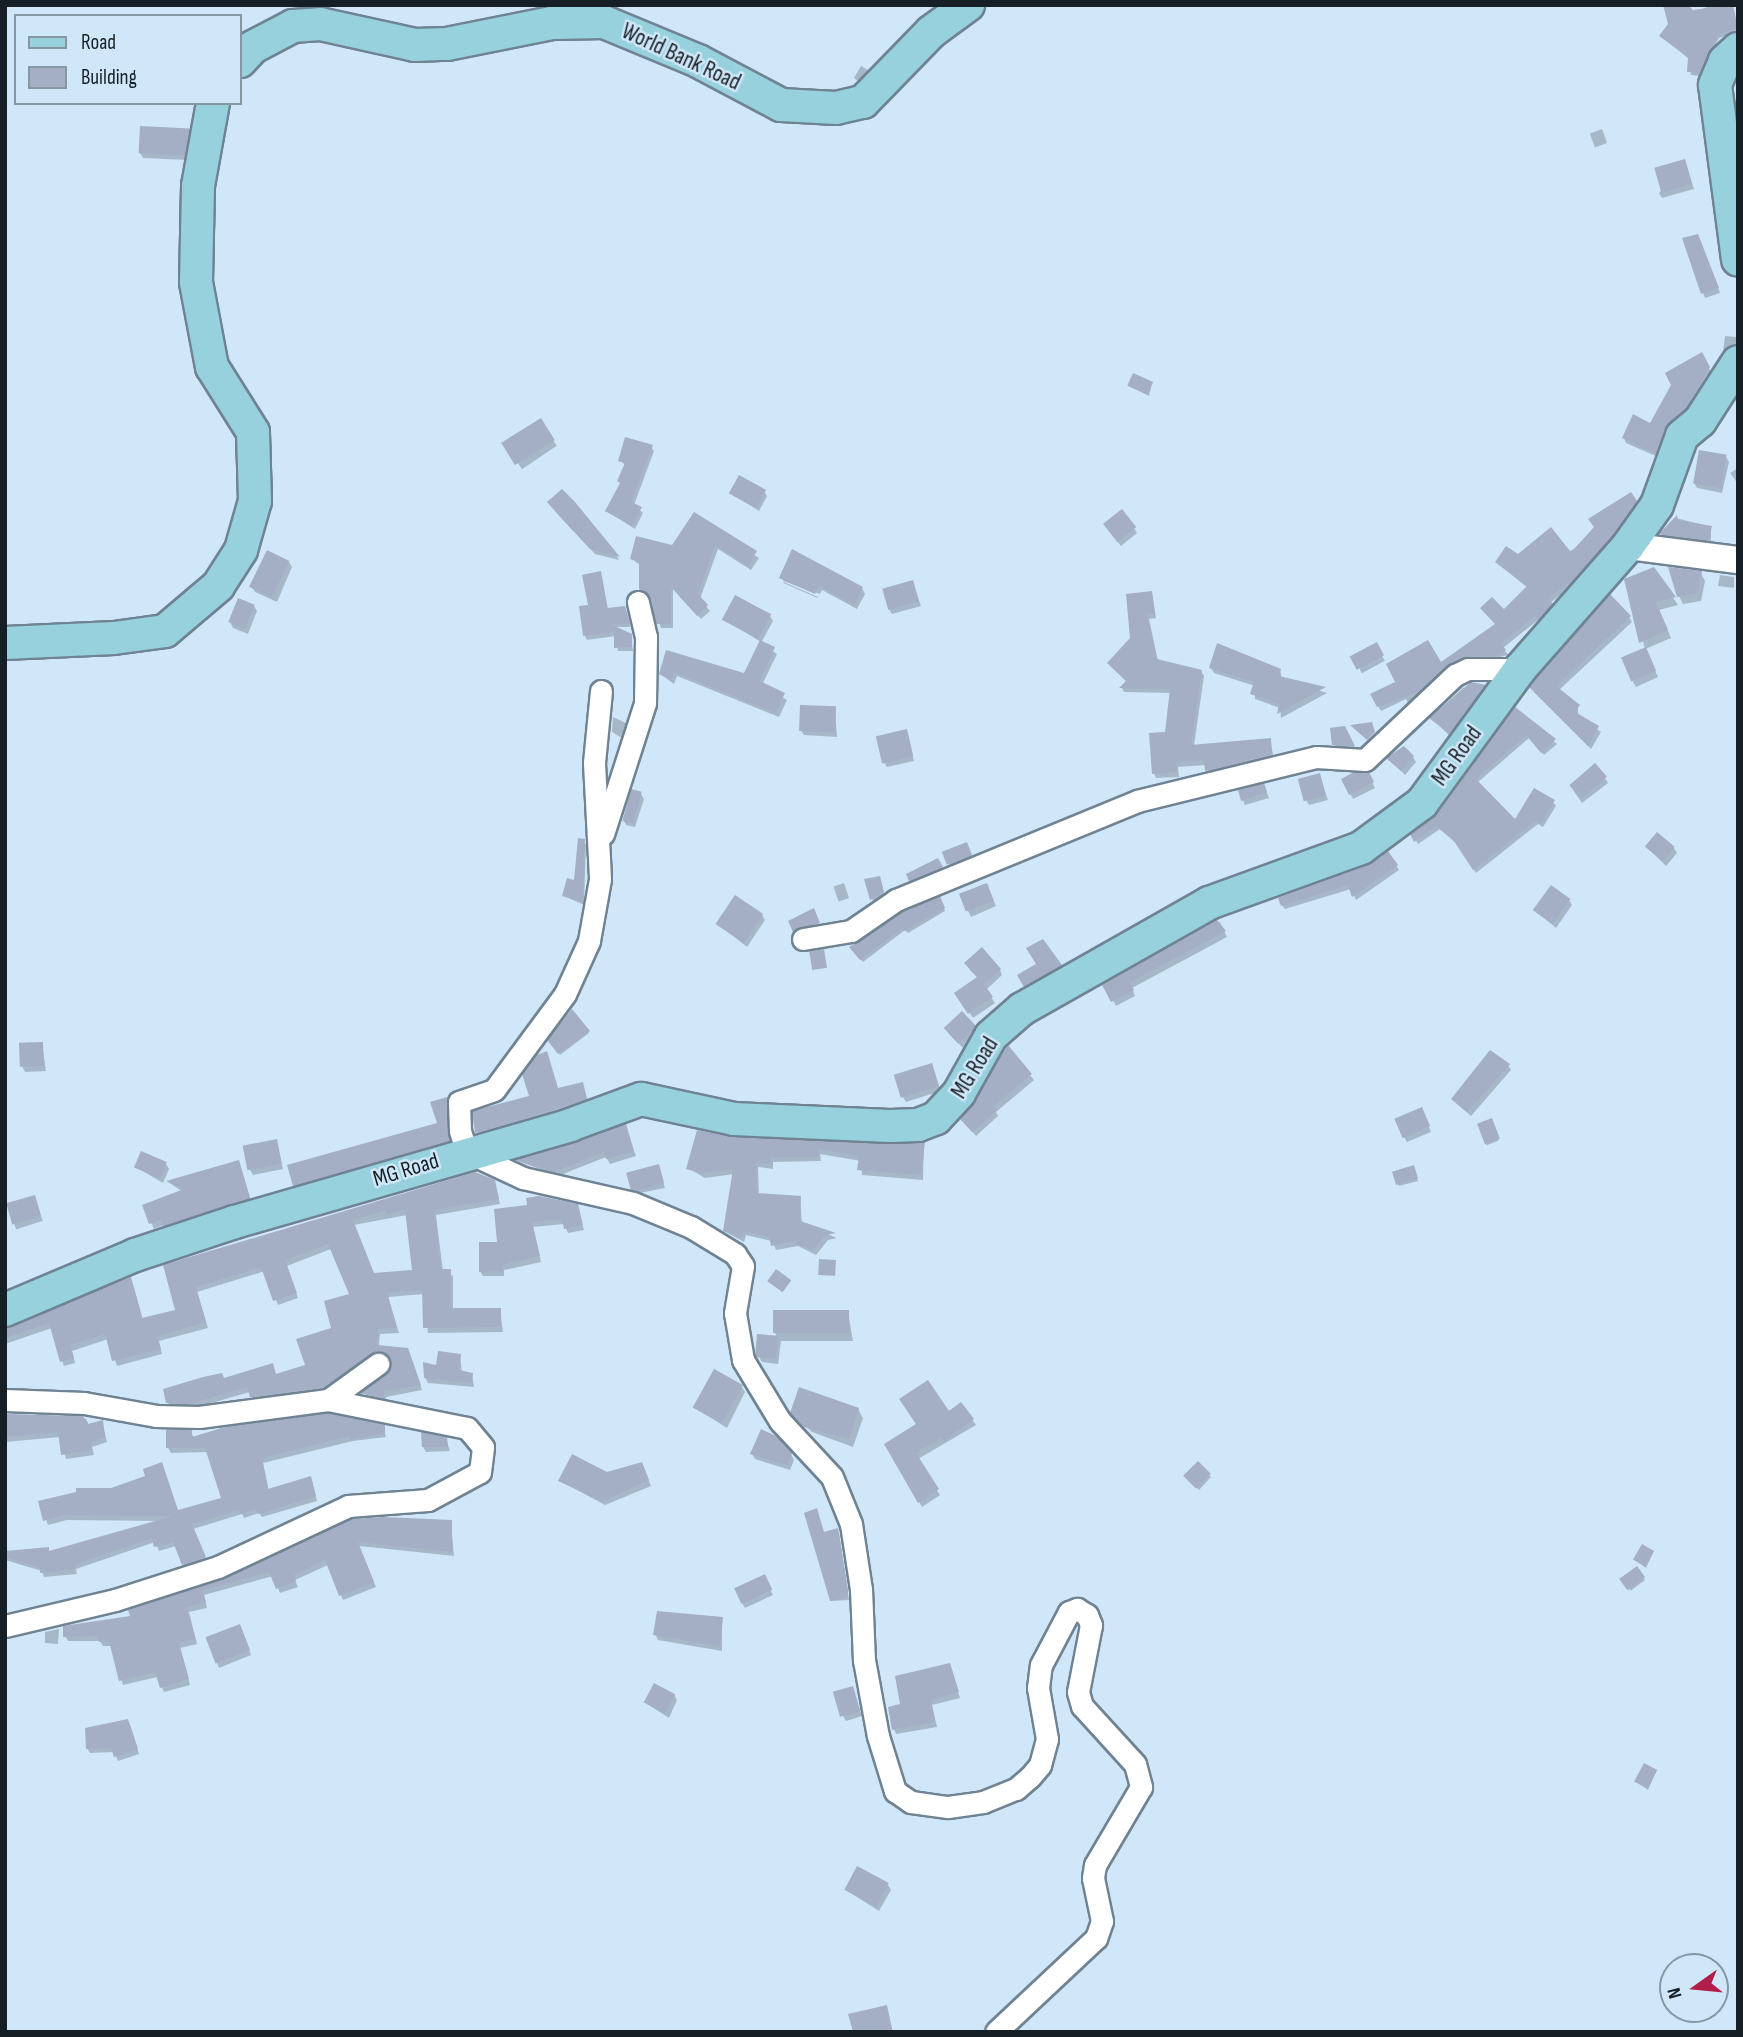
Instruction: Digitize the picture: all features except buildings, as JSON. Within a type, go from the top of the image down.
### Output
[{"type":"main road","name":"World Bank Road","points":[[242,59],[253,47],[293,26],[320,24],[415,45],[447,44],[552,23],[604,22],[698,61],[780,105],[836,108],[863,102],[932,32],[968,5]]},
{"type":"main road","points":[[1738,49],[1724,61],[1715,85],[1738,259]]},
{"type":"main road","points":[[5,643],[114,638],[165,631],[218,586],[242,550],[255,500],[253,432],[212,367],[196,282],[198,186],[214,105]]},
{"type":"main road","name":"MG Road","points":[[5,1310],[135,1255],[467,1152],[570,1125],[641,1099],[734,1119],[890,1126],[918,1125],[936,1118],[959,1093],[991,1036],[1022,1009],[1209,903],[1318,866],[1393,829],[1422,803],[1520,669],[1628,546],[1657,505],[1682,436],[1700,421],[1738,362]]},
{"type":"street","points":[[1628,546],[1735,562]]},
{"type":"street","points":[[600,842],[645,703],[646,637],[638,602]]},
{"type":"street","points":[[803,939],[851,931],[896,900],[1137,801],[1316,757],[1365,760],[1455,675],[1468,669],[1520,669]]},
{"type":"street","points":[[601,691],[594,763],[600,842],[598,893],[578,973],[494,1090],[459,1102],[467,1152],[523,1178],[633,1203],[691,1227],[739,1260],[742,1289],[735,1313],[743,1360],[780,1421],[832,1476],[851,1524],[861,1590],[864,1660],[878,1736],[895,1791],[911,1802],[948,1807],[983,1802],[1016,1789],[1030,1777],[1047,1739],[1038,1688],[1041,1665],[1069,1612],[1077,1609],[1087,1615],[1091,1625],[1078,1692],[1082,1706],[1135,1764],[1141,1787],[1095,1865],[1093,1878],[1102,1921],[1096,1938],[996,2032]]},
{"type":"street","points":[[327,1400],[378,1364]]},
{"type":"street","points":[[5,1399],[85,1403],[156,1416],[199,1417],[327,1400],[467,1428],[483,1447],[480,1472],[428,1500],[348,1506],[218,1567],[115,1600],[5,1626]]}]
